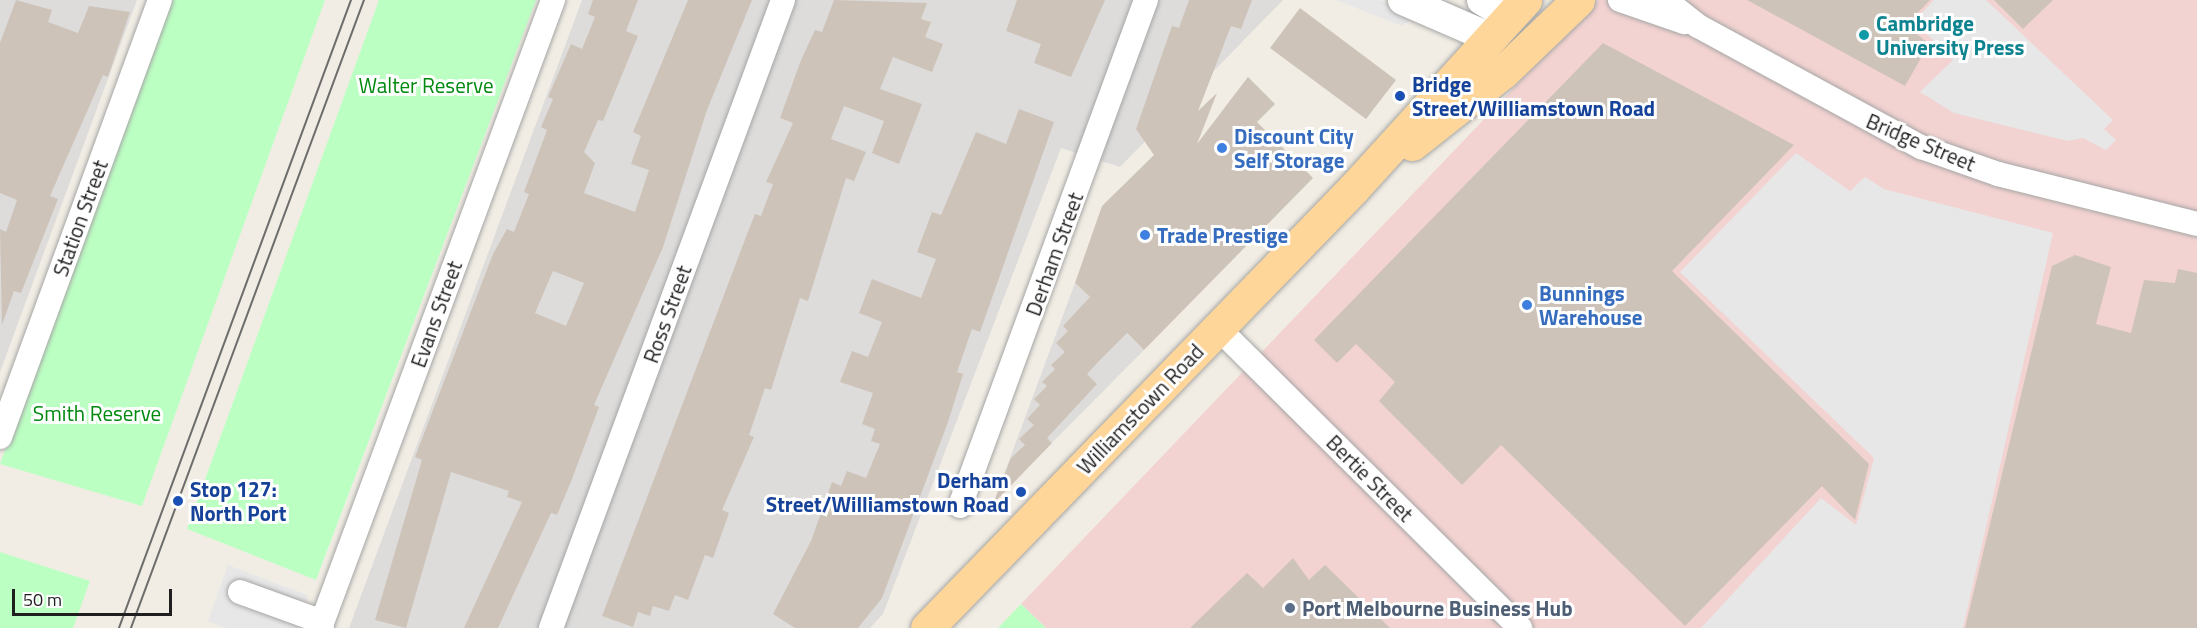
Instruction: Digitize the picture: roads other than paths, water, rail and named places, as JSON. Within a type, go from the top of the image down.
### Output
[{"type":"main road","name":"Williamstown Road","points":[[1353,189],[1526,51],[1578,0]]},
{"type":"main road","points":[[1501,13],[1526,51]]},
{"type":"main road","name":"Williamstown Road","points":[[927,628],[1353,189],[1501,13]]},
{"type":"street","name":"Station Street","points":[[0,437],[160,0]]},
{"type":"street","name":"Evans Street","points":[[321,628],[553,0]]},
{"type":"street","name":"Ross Street","points":[[551,628],[783,0]]},
{"type":"street","name":"Derham Street","points":[[960,506],[1146,0]]},
{"type":"street","points":[[1403,0],[1501,13]]},
{"type":"street","name":"Bridge Street","points":[[1620,0],[1698,26]]},
{"type":"street","name":"Bridge Street","points":[[1665,0],[1698,26],[1849,111],[1946,158],[2197,224]]},
{"type":"street","name":"Bertie Street","points":[[1218,328],[1520,628]]},
{"type":"street","points":[[240,592],[312,618],[321,628]]},
{"type":"tram line","points":[[119,628],[351,0]]},
{"type":"tram line","points":[[131,628],[364,0]]},
{"type":"place","name":"Cambridge University Press","points":[[1864,35]]},
{"type":"place","name":"Bridge Street/Williamstown Road","points":[[1400,96]]},
{"type":"place","name":"Discount City Self Storage","points":[[1222,148]]},
{"type":"place","name":"Trade Prestige","points":[[1145,235]]},
{"type":"place","name":"Bunnings Warehouse","points":[[1527,305]]},
{"type":"place","name":"Derham Street/Williamstown Road","points":[[1021,492]]},
{"type":"place","name":"Stop 127: North Port","points":[[178,501]]},
{"type":"place","name":"Port Melbourne Business Hub","points":[[1290,608]]},
{"type":"park label","name":"Walter Reserve","points":[[426,85]]},
{"type":"park label","name":"Smith Reserve","points":[[97,413]]}]
